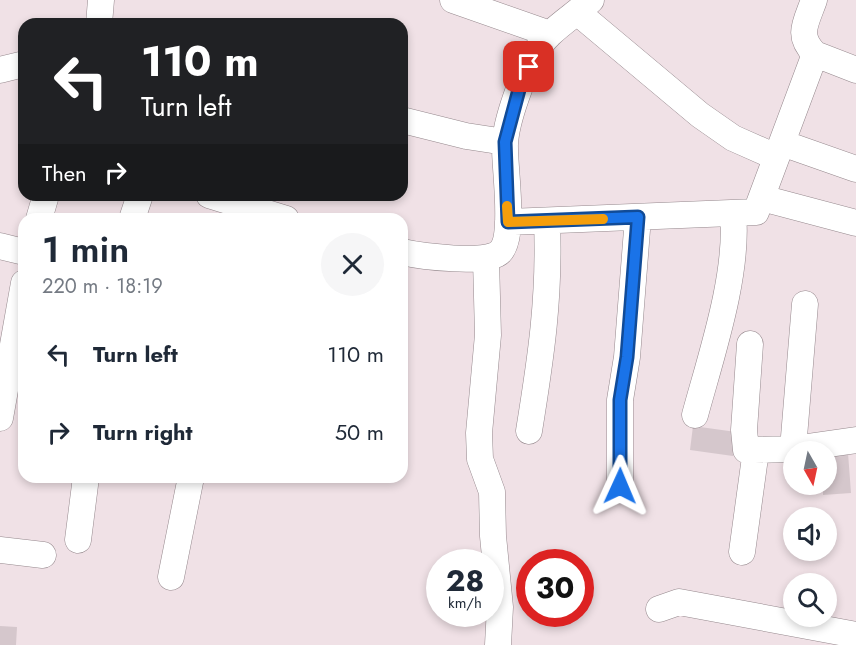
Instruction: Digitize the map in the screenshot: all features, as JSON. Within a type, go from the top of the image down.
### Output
[{"type":"street","points":[[100,18],[101,0]]},
{"type":"street","points":[[453,0],[550,34]]},
{"type":"street","points":[[814,0],[803,33],[805,44],[815,54],[856,69]]},
{"type":"street","points":[[408,252],[486,259],[499,254],[506,245],[508,222],[505,142],[521,82],[536,51],[550,34],[584,6],[700,115],[733,138],[856,169]]},
{"type":"street","points":[[508,222],[756,212],[815,54]]},
{"type":"street","points":[[0,70],[18,66]]},
{"type":"street","points":[[408,122],[466,136],[505,142]]},
{"type":"street","points":[[762,198],[856,223]]},
{"type":"street","points":[[222,201],[249,213]]},
{"type":"street","points":[[695,415],[724,299],[735,228],[733,213]]},
{"type":"street","points":[[620,486],[620,400],[627,357],[638,217]]},
{"type":"street","points":[[529,431],[546,328],[549,278],[547,221]]},
{"type":"street","points":[[0,246],[18,250]]},
{"type":"street","points":[[486,259],[488,335],[479,434],[480,459],[492,492],[500,607],[498,645]]},
{"type":"street","points":[[794,441],[805,304]]},
{"type":"street","points":[[0,418],[18,317]]},
{"type":"street","points":[[750,344],[744,430],[746,450],[783,449]]},
{"type":"street","points":[[837,443],[856,440]]},
{"type":"street","points":[[742,552],[756,450]]},
{"type":"street","points":[[78,540],[86,483]]},
{"type":"street","points":[[171,577],[190,483]]},
{"type":"street","points":[[0,550],[43,555]]},
{"type":"street","points":[[659,609],[679,602],[856,635]]},
{"type":"building","points":[[693,426],[736,432],[733,456],[690,450]]},
{"type":"building","points":[[848,453],[851,493],[837,494],[837,454]]},
{"type":"building","points":[[0,626],[17,627],[16,645],[0,645]]},
{"type":"slow traffic","points":[[507,206],[508,222],[603,219]]},
{"type":"route","points":[[529,67],[521,82],[505,142],[508,222],[638,217],[627,357],[620,400],[620,486]]}]
